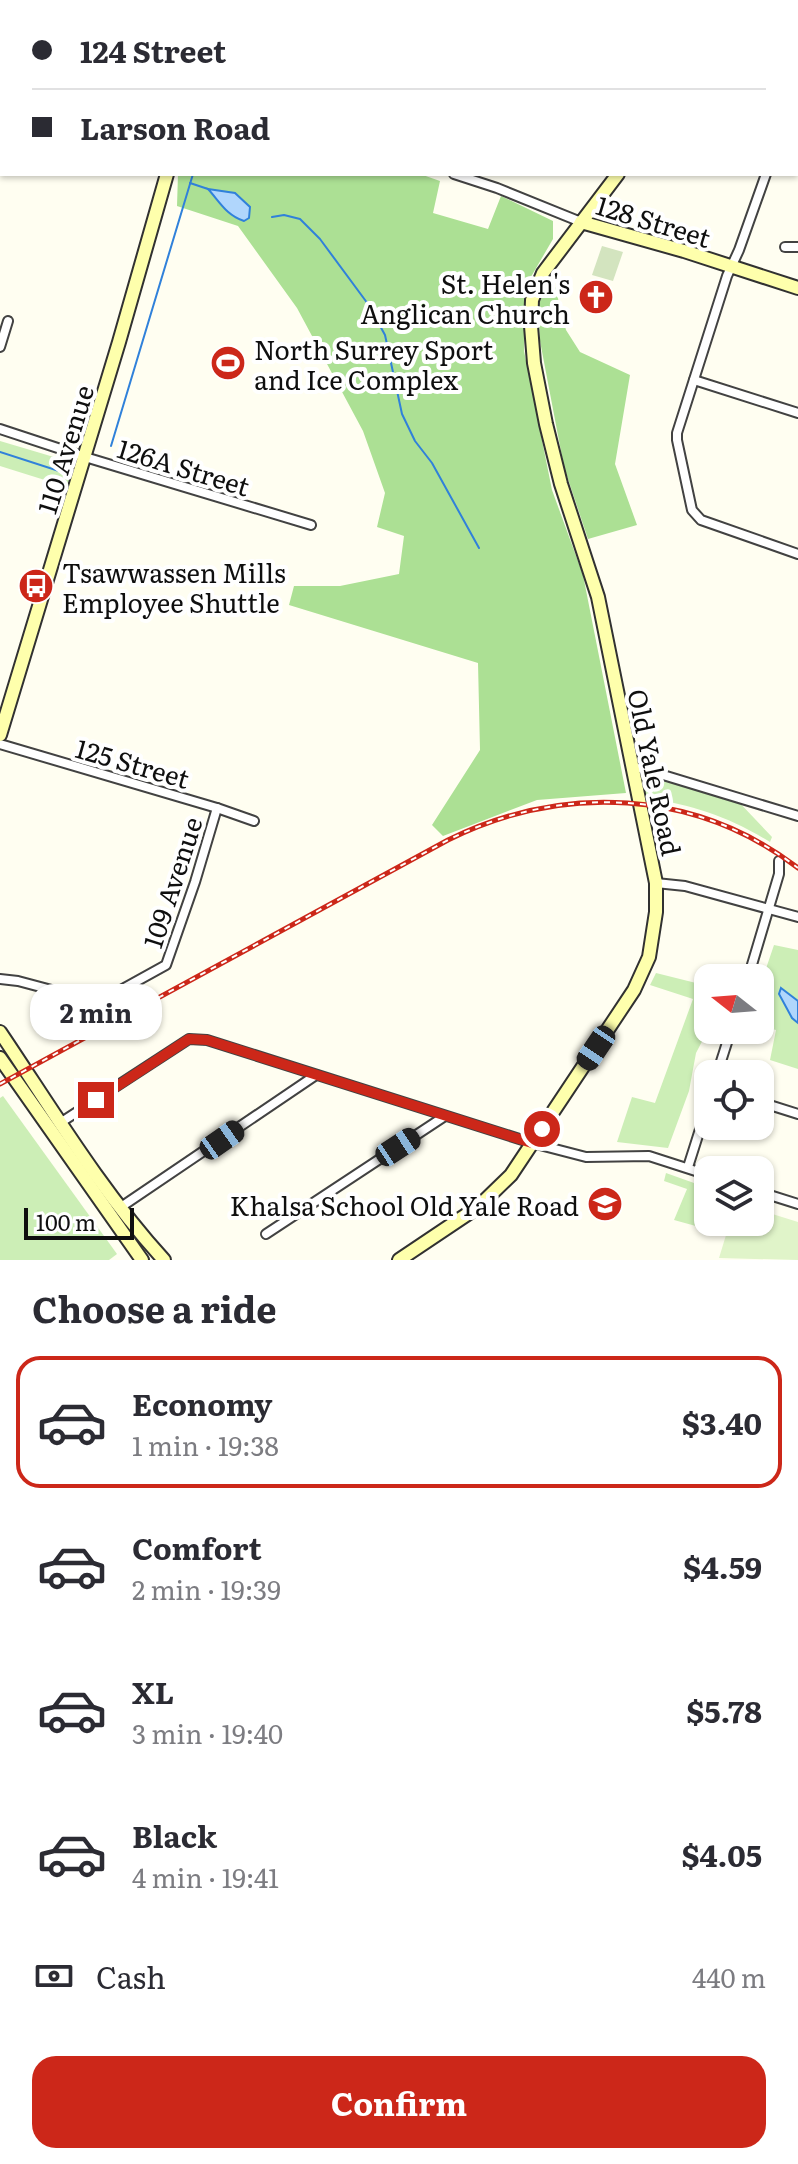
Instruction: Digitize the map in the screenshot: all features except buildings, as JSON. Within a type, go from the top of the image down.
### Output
[{"type":"main road","name":"110 Avenue","points":[[0,735],[166,176]]},
{"type":"main road","name":"Old Yale Road","points":[[399,1260],[491,1196],[511,1175],[642,977],[651,943],[656,883],[598,597],[561,484],[531,337],[532,300],[538,283],[616,176]]},
{"type":"main road","name":"128 Street","points":[[581,222],[798,288]]},
{"type":"main road","points":[[0,1032],[60,1123],[164,1260]]},
{"type":"main road","points":[[0,1058],[142,1260]]},
{"type":"street","name":"128 Street","points":[[460,176],[517,195],[581,222]]},
{"type":"street","points":[[765,176],[731,267],[677,433],[692,510],[701,520],[798,554]]},
{"type":"street","points":[[785,247],[798,247]]},
{"type":"street","points":[[0,347],[8,321]]},
{"type":"street","points":[[694,380],[798,413]]},
{"type":"street","name":"126A Street","points":[[0,429],[311,525]]},
{"type":"street","name":"125 Street","points":[[0,744],[254,821]]},
{"type":"street","points":[[632,769],[640,768],[798,816]]},
{"type":"street","name":"109 Avenue","points":[[0,979],[93,1001],[119,991],[166,965],[217,808]]},
{"type":"street","points":[[752,964],[770,909],[780,870],[779,861]]},
{"type":"street","points":[[656,883],[685,886],[798,917]]},
{"type":"street","points":[[60,1123],[189,1039],[207,1040],[532,1143],[586,1157],[641,1155],[694,1169]]},
{"type":"street","points":[[121,1207],[316,1075]]},
{"type":"street","points":[[774,1106],[798,1114]]},
{"type":"street","points":[[266,1234],[445,1116]]},
{"type":"street","points":[[688,1167],[697,1140]]},
{"type":"street","points":[[774,1196],[798,1204]]},
{"type":"green space","points":[[178,176],[426,176],[440,181],[433,213],[488,229],[501,196],[553,221],[553,239],[525,287],[524,351],[552,490],[583,575],[626,793],[537,800],[443,836],[432,825],[480,750],[478,663],[289,605],[294,586],[340,586],[399,574],[404,536],[377,527],[385,493],[363,431],[297,308],[238,226],[177,206]]},
{"type":"green space","points":[[602,246],[623,252],[613,281],[592,275]]},
{"type":"green space","points":[[553,279],[566,330],[580,352],[630,375],[615,464],[637,525],[588,539],[564,467],[540,341],[538,304]]},
{"type":"green space","points":[[0,441],[74,463],[67,487],[0,466]]},
{"type":"green space","points":[[642,776],[736,799],[772,837],[770,842],[711,813],[646,798]]},
{"type":"green space","points":[[774,945],[798,950],[798,1001],[787,992],[792,1018],[798,1023],[798,1069],[770,1060],[776,1030],[774,964],[768,964]]},
{"type":"green space","points":[[656,973],[694,982],[694,1044],[701,1044],[694,1060],[689,1091],[668,1148],[617,1142],[632,1097],[655,1103],[693,999],[650,985]]},
{"type":"green space","points":[[3,1096],[117,1254],[109,1260],[0,1260],[0,1098]]},
{"type":"green space","points":[[666,1173],[694,1183],[694,1226],[674,1220],[687,1189],[664,1181]]},
{"type":"green space","points":[[774,1214],[798,1222],[798,1260],[719,1258],[726,1236],[774,1236]]},
{"type":"water","points":[[208,189],[235,193],[250,207],[249,218],[244,221],[232,215]]},
{"type":"water","points":[[781,988],[798,1001],[798,1023],[779,994]]},
{"type":"waterway","points":[[111,446],[192,176]]},
{"type":"waterway","points":[[190,183],[208,189]]},
{"type":"waterway","points":[[272,217],[284,215],[300,219],[320,239],[368,304],[385,335],[402,414],[479,548]]},
{"type":"waterway","points":[[0,452],[62,472]]},
{"type":"railway","points":[[0,1084],[448,840],[492,822],[537,809],[582,803],[628,803],[672,809],[716,822],[758,842],[798,868]]},
{"type":"place","name":"St. Helen's Anglican Church","points":[[596,297]]},
{"type":"place","name":"North Surrey Sport and Ice Complex","points":[[228,363]]},
{"type":"place","name":"Tsawwassen Mills Employee Shuttle","points":[[36,586]]},
{"type":"place","name":"Khalsa School Old Yale Road","points":[[605,1204]]},
{"type":"route","points":[[96,1100],[189,1039],[207,1040],[532,1143],[542,1129]]}]
